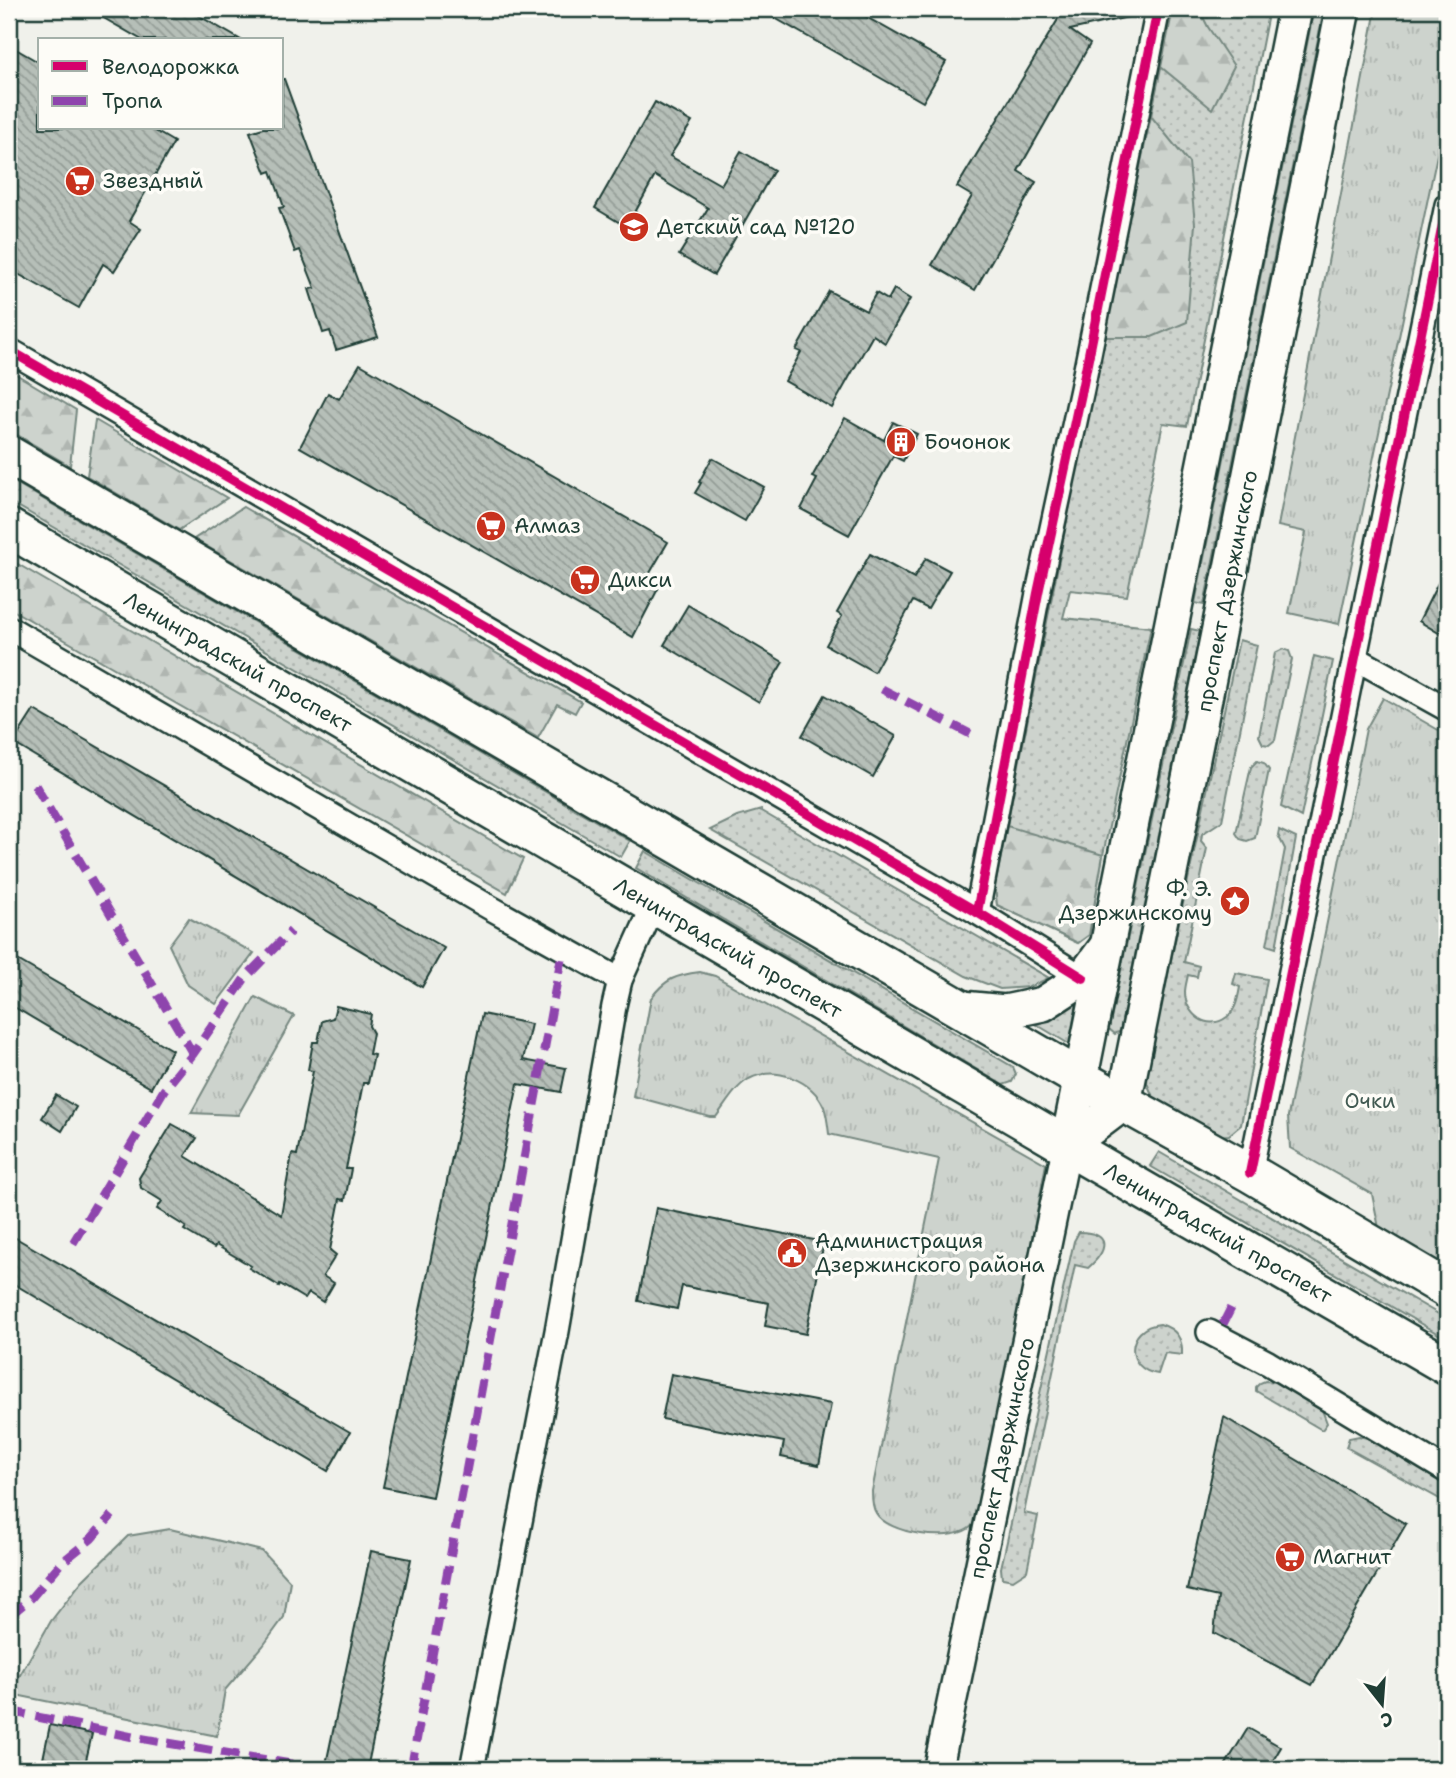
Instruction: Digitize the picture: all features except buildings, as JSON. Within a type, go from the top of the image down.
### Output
[{"type":"main road","name":"проспект Дзержинского","points":[[1067,1146],[1296,9]]},
{"type":"main road","name":"проспект Дзержинского","points":[[1124,1103],[1343,9]]},
{"type":"main road","points":[[9,455],[1447,1289]]},
{"type":"main road","name":"Ленинградский проспект","points":[[9,528],[1447,1366]]},
{"type":"main road","points":[[962,1008],[1004,1012],[1043,1004],[1083,978],[1108,945]]},
{"type":"main road","points":[[1067,1146],[1124,1103]]},
{"type":"street","points":[[977,912],[1038,593],[1158,9]]},
{"type":"street","points":[[1250,1173],[1447,205]]},
{"type":"street","points":[[9,350],[977,912],[1083,978]]},
{"type":"street","points":[[9,628],[489,907],[620,980]]},
{"type":"street","points":[[1355,658],[1447,709]]},
{"type":"street","points":[[472,1769],[558,1331],[620,980],[654,905]]},
{"type":"street","name":"проспект Дзержинского","points":[[938,1769],[1067,1146]]},
{"type":"street","points":[[1209,1332],[1268,1363],[1447,1471]]},
{"type":"green space","points":[[1173,9],[1269,9],[1187,426],[1163,423],[1127,596],[1070,590],[1063,618],[1151,627],[1089,935],[1078,943],[997,905],[995,886],[1103,337]]},
{"type":"green space","points":[[1173,9],[1199,9],[1234,66],[1212,109],[1161,67]]},
{"type":"green space","points":[[1314,9],[1324,9],[1204,605],[1195,603]]},
{"type":"green space","points":[[1376,9],[1447,9],[1447,107],[1339,624],[1289,613],[1306,532],[1278,526]]},
{"type":"green space","points":[[1151,116],[1189,163],[1195,224],[1187,322],[1152,337],[1103,337]]},
{"type":"green space","points":[[9,370],[76,410],[70,466],[9,430]]},
{"type":"green space","points":[[95,420],[227,498],[179,530],[87,476]]},
{"type":"green space","points":[[9,479],[630,841],[621,857],[9,501]]},
{"type":"green space","points":[[243,507],[581,702],[575,713],[557,704],[538,738],[194,539]]},
{"type":"green space","points":[[9,559],[523,859],[507,893],[9,608]]},
{"type":"green space","points":[[1191,629],[1200,631],[1120,1031],[1115,1034],[1109,1029]]},
{"type":"green space","points":[[1239,640],[1257,645],[1222,821],[1202,834],[1201,841],[1207,848],[1184,962],[1199,966],[1197,977],[1188,975],[1186,1000],[1193,1014],[1212,1023],[1227,1017],[1233,1011],[1240,987],[1233,984],[1236,973],[1267,979],[1241,1125],[1229,1135],[1217,1136],[1153,1097],[1147,1083]]},
{"type":"green space","points":[[1283,649],[1289,651],[1292,659],[1275,740],[1269,745],[1263,744],[1259,736],[1275,653]]},
{"type":"green space","points":[[1314,656],[1333,661],[1301,817],[1281,807]]},
{"type":"green space","name":"Очки","points":[[1383,698],[1447,735],[1447,1269],[1379,1228],[1372,1194],[1290,1148],[1288,1116],[1366,729]]},
{"type":"green space","points":[[1257,761],[1264,763],[1269,770],[1255,838],[1247,841],[1240,839],[1236,833],[1251,767]]},
{"type":"green space","points":[[761,810],[1049,978],[1029,987],[1000,989],[966,976],[710,830],[737,817]]},
{"type":"green space","points":[[1007,826],[1103,855],[1089,935],[1078,943],[997,905],[995,886]]},
{"type":"green space","points":[[1279,830],[1296,838],[1276,948],[1267,945],[1285,849],[1278,835]]},
{"type":"green space","points":[[645,851],[1013,1067],[1016,1074],[1012,1082],[1003,1085],[636,868]]},
{"type":"green space","points":[[189,918],[254,953],[216,1004],[188,985],[169,945]]},
{"type":"green space","points":[[700,972],[715,976],[1046,1164],[981,1512],[968,1529],[947,1535],[905,1531],[883,1520],[875,1511],[872,1499],[939,1159],[829,1134],[825,1110],[818,1097],[802,1083],[781,1075],[759,1075],[744,1082],[716,1117],[633,1096],[651,998],[661,986],[672,979]]},
{"type":"green space","points":[[255,997],[294,1016],[238,1115],[191,1113]]},
{"type":"green space","points":[[1078,998],[1069,1044],[1024,1017]]},
{"type":"green space","points":[[1159,1152],[1447,1319],[1447,1339],[1150,1166]]},
{"type":"green space","points":[[1079,1232],[1090,1233],[1102,1239],[1103,1249],[1088,1268],[1075,1265],[1024,1513],[1038,1516],[1027,1571],[1013,1580],[1002,1578],[1001,1568],[1074,1241]]},
{"type":"green space","points":[[1160,1324],[1177,1335],[1182,1355],[1165,1353],[1158,1374],[1139,1365],[1133,1349],[1140,1333],[1148,1327]]},
{"type":"green space","points":[[1265,1381],[1275,1382],[1322,1410],[1327,1423],[1322,1430],[1256,1391],[1256,1387]]},
{"type":"green space","points":[[1359,1436],[1371,1439],[1447,1483],[1447,1503],[1346,1447],[1349,1438]]},
{"type":"green space","points":[[170,1529],[262,1551],[290,1581],[284,1617],[225,1690],[217,1736],[11,1694],[51,1621],[82,1581],[128,1536]]},
{"type":"marked path","points":[[882,689],[978,738]]},
{"type":"marked path","points":[[35,785],[193,1054]]},
{"type":"marked path","points":[[73,1243],[164,1090],[193,1054],[245,978],[291,931]]},
{"type":"marked path","points":[[411,1769],[561,959]]},
{"type":"marked path","points":[[1223,1324],[1234,1302]]},
{"type":"marked path","points":[[9,1616],[31,1598],[60,1564],[91,1539],[112,1515]]},
{"type":"marked path","points":[[9,1711],[133,1737],[296,1765]]},
{"type":"cycle path","points":[[977,912],[1038,593],[1158,9]]},
{"type":"cycle path","points":[[1250,1173],[1447,205]]},
{"type":"cycle path","points":[[9,350],[977,912],[1083,978]]},
{"type":"place","name":"Звездный","points":[[80,181]]},
{"type":"place","name":"Детский сад №120","points":[[634,227]]},
{"type":"place","name":"Бочонок","points":[[901,442]]},
{"type":"place","name":"Алмаз","points":[[491,526]]},
{"type":"place","name":"Дикси","points":[[585,580]]},
{"type":"place","name":"Ф. Э. Дзержинскому","points":[[1235,901]]},
{"type":"place","name":"Администрация Дзержинского района","points":[[792,1253]]},
{"type":"place","name":"Магнит","points":[[1290,1557]]}]
